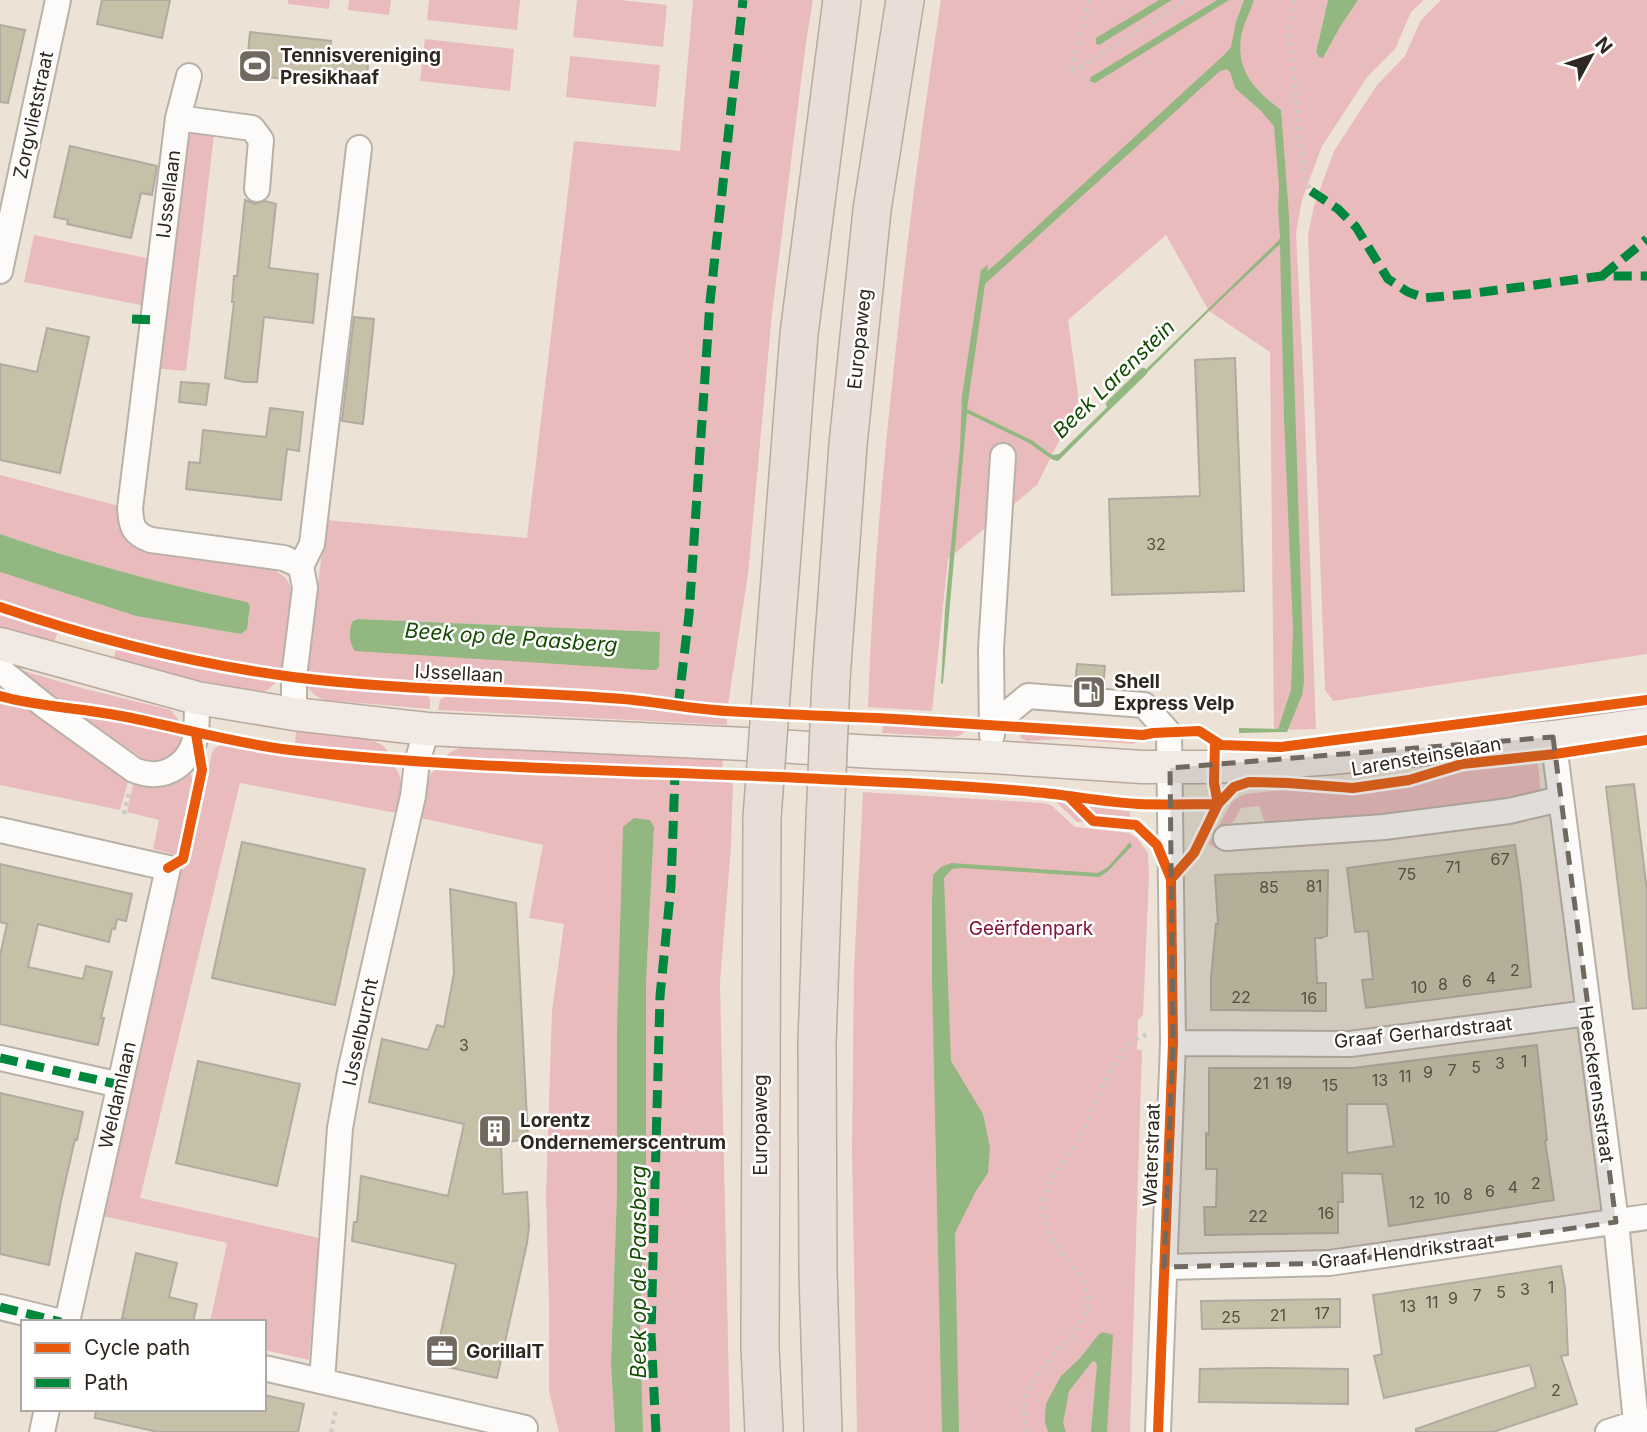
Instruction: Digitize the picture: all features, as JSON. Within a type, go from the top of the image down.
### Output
[{"type":"highway","name":"Europaweg","points":[[764,1432],[760,1347],[762,818],[799,334],[842,0]]},
{"type":"highway","name":"Europaweg","points":[[823,1432],[818,1273],[817,1042],[831,679],[848,445],[871,224],[905,0]]},
{"type":"main road","points":[[0,644],[197,698],[428,729]]},
{"type":"main road","name":"Larensteinselaan","points":[[428,729],[1170,768],[1332,758],[1553,737],[1647,724]]},
{"type":"street","name":"Zorgvlietstraat","points":[[0,271],[58,0]]},
{"type":"street","name":"IJssellaan","points":[[189,76],[178,118],[130,508],[131,521],[141,537],[151,540],[284,558],[301,566]]},
{"type":"street","points":[[178,118],[252,128],[261,140],[257,189]]},
{"type":"street","points":[[294,713],[294,677],[305,588],[301,566],[312,544],[359,148]]},
{"type":"street","points":[[992,757],[991,649],[1003,456]]},
{"type":"street","points":[[0,667],[45,706],[139,773],[165,773],[187,758],[196,734],[197,698]]},
{"type":"street","name":"Waterstraat","points":[[992,726],[1028,696],[1144,705],[1169,733],[1173,1043],[1158,1432]]},
{"type":"street","name":"IJsselburcht","points":[[322,1381],[340,1128],[350,1072],[413,796],[417,762],[428,729]]},
{"type":"street","name":"Heeckerensstraat","points":[[1553,737],[1616,1222],[1636,1428]]},
{"type":"street","points":[[1226,838],[1384,827],[1509,811],[1560,799]]},
{"type":"street","name":"Weldamlaan","points":[[0,830],[168,868],[67,1320]]},
{"type":"street","name":"Graaf Gerhardstraat","points":[[1173,1043],[1350,1044],[1588,1013]]},
{"type":"street","points":[[0,1058],[120,1085]]},
{"type":"street","name":"Graaf Hendrikstraat","points":[[1164,1267],[1329,1263],[1647,1217]]},
{"type":"street","points":[[0,1307],[53,1320]]},
{"type":"street","points":[[266,1368],[525,1428]]},
{"type":"street","points":[[42,1432],[47,1411]]},
{"type":"street","points":[[1608,1432],[1636,1428]]},
{"type":"path","points":[[1088,0],[1071,73],[1186,0]]},
{"type":"path","points":[[1293,0],[1289,33],[1304,177],[1311,191]]},
{"type":"path","points":[[1027,1432],[1024,1406],[1028,1390],[1035,1377],[1086,1315],[1088,1303],[1082,1279],[1049,1231],[1044,1209],[1048,1187],[1079,1138],[1108,1074],[1125,1050],[1136,1038],[1149,1034],[1173,1043]]},
{"type":"highlighted area","points":[[1553,737],[1616,1222],[1329,1263],[1164,1267],[1173,1043],[1170,768]]},
{"type":"green space","points":[[288,0],[330,0],[329,9],[288,4]]},
{"type":"green space","points":[[349,0],[391,0],[389,15],[348,10]]},
{"type":"green space","points":[[429,0],[520,0],[517,30],[427,20]]},
{"type":"green space","points":[[577,0],[620,0],[667,5],[663,47],[573,37]]},
{"type":"green space","points":[[693,0],[813,0],[772,313],[748,574],[728,705],[640,695],[307,673],[326,520],[527,538],[574,141],[680,151]],"holes":[[[358,619],[660,632],[659,667],[353,621]]]},
{"type":"green space","points":[[941,0],[1328,0],[1316,52],[1323,58],[1358,0],[1424,0],[1411,12],[1395,49],[1368,76],[1322,146],[1302,200],[1296,233],[1316,729],[1274,730],[1270,352],[1209,311],[1166,235],[1068,320],[1079,401],[1037,485],[948,559],[932,711],[868,707],[875,572],[891,392],[916,173]]},
{"type":"green space","points":[[1441,0],[1647,0],[1647,654],[1333,701],[1325,690],[1308,235],[1314,206],[1334,151],[1377,85],[1405,56],[1421,20]]},
{"type":"green space","points":[[425,39],[514,49],[510,91],[420,81]]},
{"type":"green space","points":[[570,56],[660,65],[656,107],[566,97]]},
{"type":"green space","points":[[197,132],[214,135],[186,371],[153,368],[188,135]]},
{"type":"green space","points":[[34,235],[151,259],[146,306],[24,282]]},
{"type":"green space","points":[[0,475],[123,507],[120,529],[135,544],[270,568],[280,573],[288,582],[291,591],[281,670],[144,643],[0,601],[0,572],[136,616],[241,634],[248,619],[247,602],[122,572],[0,534]]},
{"type":"green space","points":[[0,613],[58,632],[53,644],[0,628]]},
{"type":"green space","points":[[116,649],[276,682],[268,690],[260,692],[180,677],[113,661]]},
{"type":"green space","points":[[17,669],[171,710],[179,721],[177,723],[106,707],[59,702]]},
{"type":"green space","points":[[308,684],[427,695],[430,709],[325,700],[312,693]]},
{"type":"green space","points":[[446,696],[610,704],[727,716],[727,725],[438,710],[440,700]]},
{"type":"green space","points":[[0,702],[34,710],[128,782],[120,810],[0,785]]},
{"type":"green space","points":[[83,717],[100,718],[179,735],[181,738],[168,756],[145,760]]},
{"type":"green space","points":[[883,725],[961,728],[964,732],[952,737],[882,733]]},
{"type":"green space","points":[[1024,729],[1133,737],[1136,742],[1064,739],[1027,741],[1021,738],[1020,734]]},
{"type":"green space","points":[[296,731],[370,739],[388,751],[386,753],[295,744]]},
{"type":"green space","points":[[220,745],[392,765],[401,781],[396,813],[240,783],[140,1198],[319,1238],[309,1360],[266,1350],[266,1320],[210,1320],[227,1243],[103,1216],[179,875],[188,862],[215,748]]},
{"type":"green space","points":[[473,745],[723,759],[722,768],[636,768],[446,756],[455,750]]},
{"type":"green space","points":[[1532,760],[1538,764],[1540,794],[1360,819],[1269,825],[1259,806],[1241,808],[1234,821],[1222,830],[1221,848],[1208,844],[1232,802],[1247,794],[1303,787],[1339,792],[1407,785],[1444,770]]},
{"type":"green space","points":[[439,768],[628,778],[733,780],[731,846],[720,982],[730,1432],[643,1432],[640,1320],[646,1161],[646,983],[654,827],[617,1029],[617,1192],[611,1364],[615,1432],[559,1432],[549,1391],[546,1194],[552,1011],[564,924],[529,918],[543,845],[421,818],[429,778],[431,773]]},
{"type":"green space","points":[[191,773],[193,782],[178,854],[153,849],[159,820],[127,812],[133,785],[164,786]]},
{"type":"green space","name":"Geërfdenpark","points":[[863,792],[1043,803],[1051,805],[1075,827],[1129,833],[1137,838],[1148,853],[1143,1015],[1138,1020],[1137,1050],[1142,1050],[1130,1432],[857,1432],[852,1149],[854,970]]},
{"type":"green space","points":[[1053,799],[1065,803],[1095,822],[1077,822]]},
{"type":"green space","points":[[1084,804],[1130,809],[1130,820],[1093,815],[1083,807]]},
{"type":"water","points":[[1159,0],[1172,0],[1099,45],[1096,44],[1096,38]]},
{"type":"water","points":[[1217,0],[1229,0],[1095,83],[1090,81],[1091,77]]},
{"type":"water","points":[[1244,0],[1254,0],[1241,37],[1240,49],[1245,70],[1256,88],[1281,110],[1289,216],[1304,682],[1302,695],[1287,732],[1239,733],[1239,728],[1278,729],[1291,690],[1293,629],[1280,245],[1207,313],[1058,461],[1029,443],[967,413],[941,684],[962,396],[981,270],[988,265],[987,271],[997,263],[1225,54],[1231,47]],"holes":[[[1227,69],[1235,88],[1274,126],[1279,186],[1279,240],[1059,454],[1052,455],[1033,441],[967,409],[985,284],[1220,71]]]},
{"type":"water","points":[[1328,0],[1358,0],[1323,58],[1316,52]]},
{"type":"water","points":[[0,534],[122,572],[247,602],[250,606],[247,629],[241,634],[136,616],[0,572]]},
{"type":"water","name":"Beek op de Paasberg","points":[[358,619],[660,632],[659,667],[650,670],[355,651],[350,632],[353,621]]},
{"type":"water","name":"Beek op de Paasberg","points":[[634,818],[650,820],[654,827],[646,983],[646,1161],[640,1320],[643,1432],[615,1432],[611,1364],[617,1192],[617,1029],[623,827]]},
{"type":"water","points":[[1130,842],[1132,846],[1099,877],[961,868],[952,869],[944,878],[951,1061],[983,1114],[990,1147],[988,1173],[955,1233],[959,1432],[942,1432],[932,978],[933,875],[941,867],[951,863],[1098,873],[1108,867]]},
{"type":"water","points":[[1103,1332],[1113,1335],[1107,1432],[1091,1432],[1097,1365],[1095,1361],[1069,1391],[1063,1423],[1066,1432],[1048,1432],[1045,1423],[1046,1404],[1061,1376]]},
{"type":"building","points":[[102,0],[170,0],[162,38],[97,24]]},
{"type":"building","points":[[0,25],[25,30],[8,103],[0,102]]},
{"type":"building","points":[[250,32],[331,41],[330,53],[369,56],[366,83],[327,83],[246,75]]},
{"type":"building","points":[[70,146],[157,166],[152,195],[141,193],[131,238],[67,224],[68,220],[54,217]]},
{"type":"building","points":[[245,200],[255,204],[265,201],[276,204],[269,268],[318,274],[313,323],[264,317],[257,382],[225,378],[234,302],[234,276],[237,276]]},
{"type":"building","points":[[354,317],[374,319],[363,424],[342,421]]},
{"type":"building","points":[[47,328],[89,337],[60,473],[0,460],[0,364],[37,372]]},
{"type":"building","points":[[1235,358],[1244,591],[1112,595],[1109,499],[1200,496],[1195,360]]},
{"type":"building","points":[[181,382],[209,384],[206,405],[179,402]]},
{"type":"building","points":[[270,408],[303,412],[299,451],[287,449],[281,500],[186,489],[189,462],[200,463],[203,430],[266,437]]},
{"type":"building","points":[[1077,664],[1105,666],[1103,687],[1075,685]]},
{"type":"building","points":[[1634,784],[1647,891],[1647,1008],[1633,1009],[1606,787]]},
{"type":"building","points":[[242,842],[365,869],[335,1005],[212,978]]},
{"type":"building","points":[[1515,845],[1531,987],[1366,1008],[1362,980],[1373,979],[1368,931],[1355,932],[1347,868]]},
{"type":"building","points":[[0,864],[132,894],[126,921],[117,919],[109,942],[38,924],[28,967],[83,979],[86,966],[112,972],[101,1018],[104,1018],[98,1045],[0,1024],[0,956],[7,924],[0,922]]},
{"type":"building","points":[[1328,870],[1327,936],[1315,938],[1317,983],[1326,983],[1326,1011],[1211,1010],[1211,978],[1218,924],[1215,875]]},
{"type":"building","name":"Lorentz Ondernemerscentrum","points":[[450,889],[516,903],[528,1139],[501,1143],[503,1194],[527,1192],[529,1227],[497,1378],[434,1364],[456,1264],[352,1241],[354,1222],[357,1222],[361,1176],[448,1196],[464,1124],[369,1102],[382,1039],[428,1050],[437,1025],[444,1027],[454,973]]},
{"type":"building","points":[[1537,1045],[1545,1141],[1554,1200],[1389,1226],[1382,1174],[1342,1173],[1343,1202],[1338,1202],[1338,1233],[1205,1235],[1204,1207],[1216,1207],[1217,1169],[1206,1169],[1209,1068],[1353,1068]],"holes":[[[1347,1104],[1387,1104],[1394,1146],[1347,1153]]]},
{"type":"building","points":[[198,1061],[300,1084],[277,1186],[176,1163]]},
{"type":"building","points":[[0,1093],[83,1112],[61,1201],[49,1265],[0,1254]]},
{"type":"building","points":[[136,1253],[177,1263],[169,1297],[197,1304],[193,1320],[122,1318]]},
{"type":"building","points":[[1561,1266],[1565,1288],[1568,1355],[1561,1356],[1577,1404],[1493,1432],[1416,1432],[1416,1429],[1536,1387],[1530,1365],[1384,1398],[1374,1356],[1382,1354],[1373,1295]]},
{"type":"building","points":[[1340,1299],[1340,1327],[1202,1329],[1201,1301]]},
{"type":"building","points":[[1200,1369],[1348,1369],[1348,1404],[1199,1402]]},
{"type":"building","points":[[266,1395],[304,1404],[298,1432],[158,1432],[95,1418],[96,1411],[266,1411]]},
{"type":"waterway","name":"Beek Larenstein","points":[[1110,404],[1143,372]]},
{"type":"marked path","points":[[678,707],[689,615],[710,302],[743,0]]},
{"type":"marked path","points":[[1311,191],[1338,209],[1356,227],[1388,279],[1408,292],[1424,298],[1602,276],[1647,276]]},
{"type":"marked path","points":[[1602,276],[1647,239]]},
{"type":"marked path","points":[[132,319],[153,320]]},
{"type":"marked path","points":[[656,1432],[651,1334],[660,996],[671,886],[675,774]]},
{"type":"marked path","points":[[0,1058],[120,1085]]},
{"type":"marked path","points":[[0,1307],[53,1320]]},
{"type":"cycle path","points":[[0,607],[145,649],[256,672],[334,682],[623,699],[726,711],[1143,735],[1199,731],[1221,745],[1281,747],[1647,700]]},
{"type":"cycle path","points":[[0,696],[121,716],[290,750],[481,765],[947,785],[1148,804],[1218,804],[1234,787],[1249,782],[1353,788],[1409,780],[1462,764],[1647,740]]},
{"type":"cycle path","points":[[168,868],[183,859],[202,770],[196,734]]},
{"type":"cycle path","points":[[1171,879],[1194,853],[1218,804],[1214,783],[1215,742]]},
{"type":"cycle path","points":[[1069,797],[1093,821],[1136,825],[1157,845],[1171,879],[1173,1043],[1158,1432]]},
{"type":"place","name":"Tennisvereniging Presikhaaf","points":[[255,66]]},
{"type":"place","name":"Shell Express Velp","points":[[1089,692]]},
{"type":"place","name":"Lorentz Ondernemerscentrum","points":[[495,1131]]},
{"type":"place","name":"GorillaIT","points":[[442,1351]]}]
